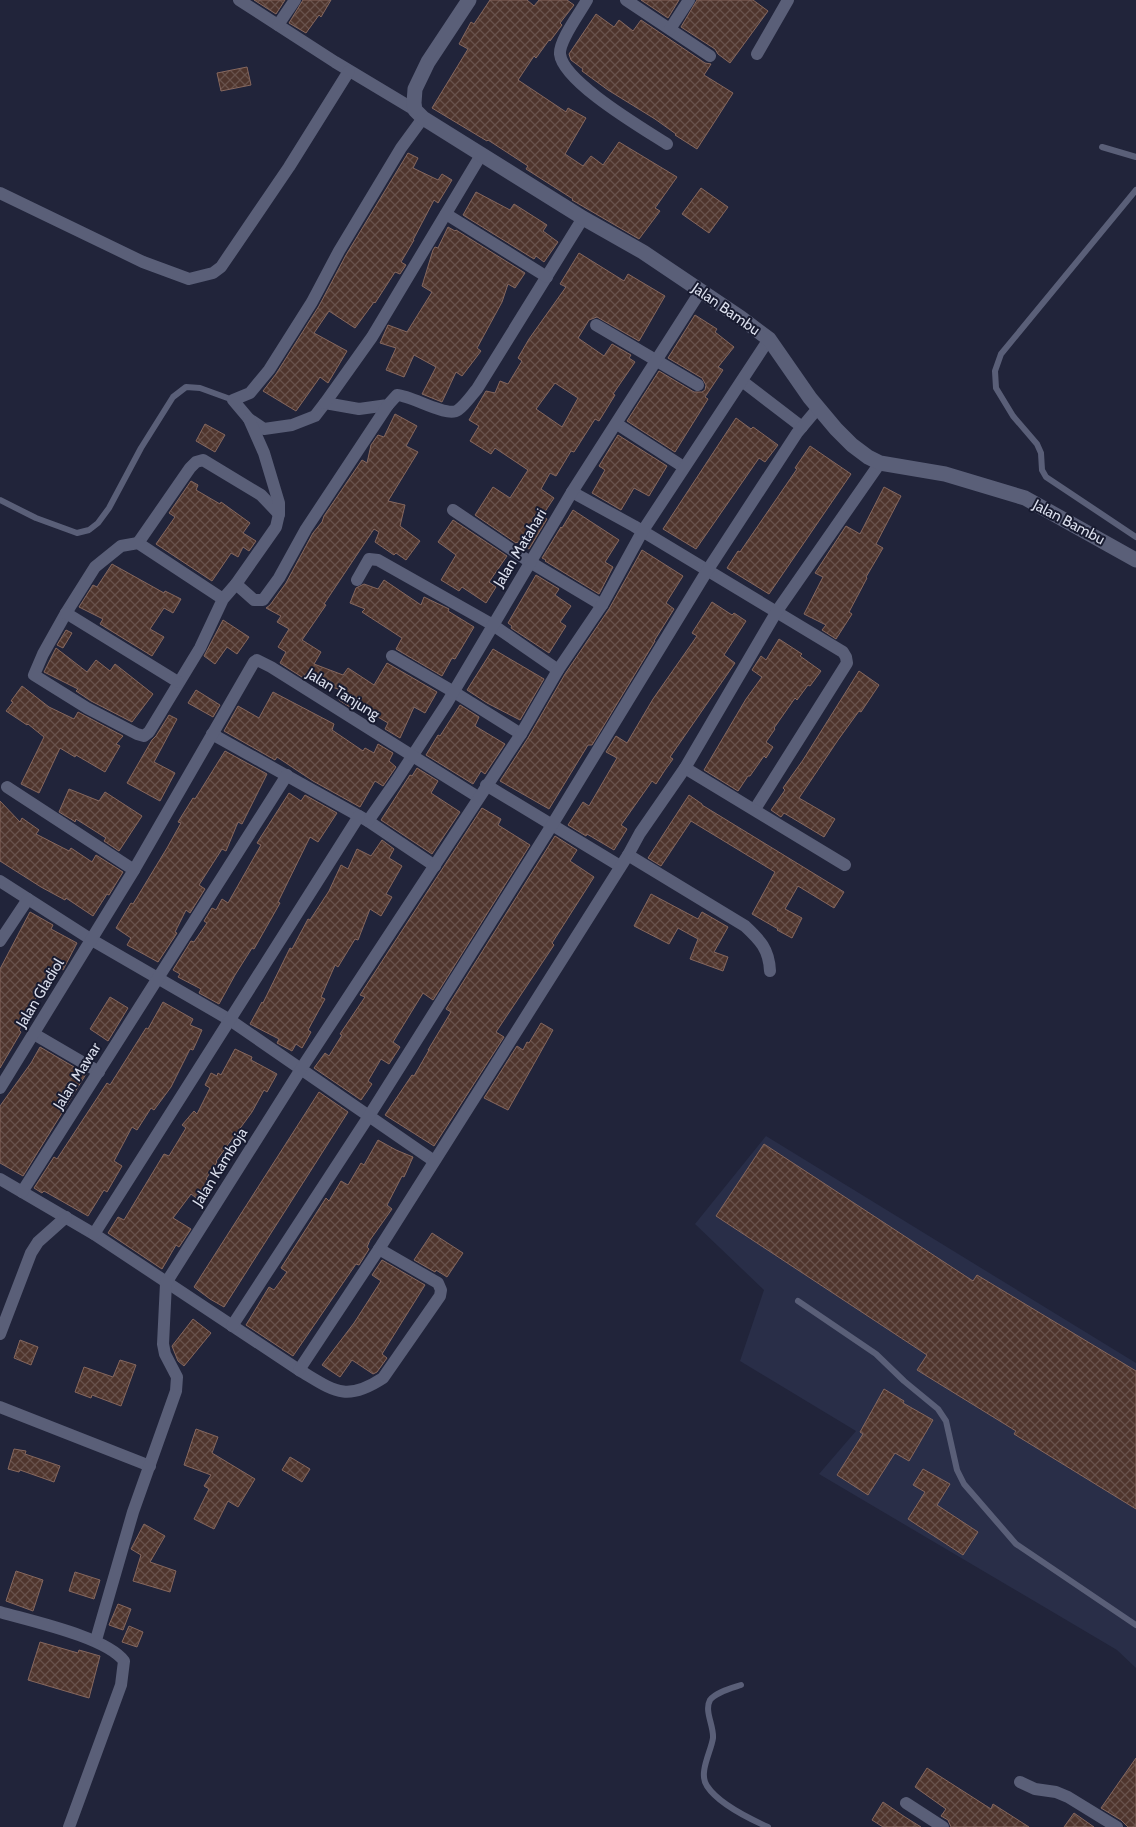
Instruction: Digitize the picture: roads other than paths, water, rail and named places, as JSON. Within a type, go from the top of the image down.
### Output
[{"type":"street","points":[[238,0],[419,114]]},
{"type":"street","points":[[278,25],[295,0]]},
{"type":"street","points":[[419,114],[414,102],[415,89],[428,62],[469,0]]},
{"type":"street","points":[[587,0],[563,40],[560,54],[564,64],[578,82],[595,96],[667,144]]},
{"type":"street","points":[[626,0],[710,56]]},
{"type":"street","points":[[670,29],[689,0]]},
{"type":"street","points":[[757,54],[788,0]]},
{"type":"street","points":[[0,193],[143,262],[189,279],[213,273],[221,266],[290,167],[349,71]]},
{"type":"street","points":[[419,114],[312,302],[268,370],[250,393],[232,400],[249,419],[264,428],[292,425],[314,416],[372,337],[481,155]]},
{"type":"street","name":"Jalan Bambu","points":[[419,114],[583,218],[643,252],[769,339],[818,408],[836,429],[852,445],[880,463],[944,474],[1025,498],[1136,560]]},
{"type":"street","points":[[446,214],[547,277]]},
{"type":"street","points":[[236,584],[254,600],[263,600],[279,578],[306,529],[388,405],[397,395],[406,396],[444,412],[452,413],[458,410],[477,389],[583,218]]},
{"type":"street","name":"Jalan Matahari","points":[[94,1234],[230,1020],[363,819],[412,756],[454,692],[572,492],[700,292]]},
{"type":"street","points":[[596,325],[698,385]]},
{"type":"street","name":"Jalan Kamboja","points":[[166,1283],[301,1069],[435,866],[486,784],[521,734],[558,670],[602,605],[642,532],[769,339]]},
{"type":"street","points":[[742,381],[802,427]]},
{"type":"street","points":[[325,403],[359,409],[388,405]]},
{"type":"street","points":[[232,1326],[369,1116],[552,825],[707,571],[802,427],[818,408]]},
{"type":"street","points":[[223,599],[138,543],[121,546],[95,567],[66,613],[43,654],[34,675],[87,708],[137,734],[144,736],[149,732],[200,648],[223,599],[236,584],[276,527],[279,503],[264,452],[249,419]]},
{"type":"street","points":[[617,424],[679,464]]},
{"type":"street","points":[[138,543],[190,468],[196,462],[203,460],[260,496],[279,514]]},
{"type":"street","points":[[299,1370],[434,1161],[640,834],[685,768],[777,611],[880,463]]},
{"type":"street","points":[[572,492],[777,611],[843,652],[846,657],[847,663],[755,809]]},
{"type":"street","points":[[453,510],[530,562],[602,605]]},
{"type":"street","points":[[357,580],[369,559],[378,560],[493,625],[558,670]]},
{"type":"street","points":[[66,613],[178,682]]},
{"type":"street","points":[[392,656],[521,734]]},
{"type":"street","name":"Jalan Gladiol","points":[[0,1088],[92,940],[252,664],[257,660]]},
{"type":"street","name":"Jalan Tanjung","points":[[257,660],[478,797]]},
{"type":"street","points":[[212,734],[363,819],[435,866]]},
{"type":"street","points":[[685,768],[845,865]]},
{"type":"street","name":"Jalan Mawar","points":[[22,1192],[287,775]]},
{"type":"street","points":[[486,784],[620,866]]},
{"type":"street","points":[[7,787],[134,870]]},
{"type":"street","points":[[628,855],[745,926],[761,940],[769,958],[770,971]]},
{"type":"street","points":[[0,881],[92,940],[230,1020],[434,1161]]},
{"type":"street","points":[[0,941],[28,899]]},
{"type":"street","points":[[34,1034],[99,1072]]},
{"type":"street","points":[[0,1179],[94,1234],[299,1370],[333,1390],[341,1392],[351,1393],[374,1384],[383,1378],[440,1296],[441,1290],[438,1283],[378,1249]]},
{"type":"street","points":[[0,1334],[5,1306],[31,1253],[38,1242],[66,1217]]},
{"type":"street","points":[[96,1640],[133,1512],[176,1391],[177,1377],[165,1354],[163,1344],[166,1283]]},
{"type":"street","points":[[0,1407],[150,1466]]},
{"type":"street","points":[[0,1612],[96,1640],[118,1654],[124,1661],[121,1685],[68,1827]]},
{"type":"street","points":[[1020,1782],[1035,1789],[1056,1792],[1068,1797],[1116,1827]]},
{"type":"street","points":[[906,1803],[944,1827]]},
{"type":"lane","points":[[1102,147],[1136,157]]},
{"type":"lane","points":[[1136,190],[1001,354],[995,371],[996,388],[1013,416],[1037,444],[1041,453],[1042,470],[1046,478],[1136,537]]},
{"type":"lane","points":[[0,500],[36,518],[77,534],[89,530],[98,523],[110,508],[141,448],[173,397],[186,387],[200,388],[232,400]]},
{"type":"lane","points":[[798,1301],[876,1354],[938,1409],[946,1421],[957,1470],[964,1484],[1016,1544],[1136,1625]]},
{"type":"lane","points":[[741,1684],[715,1696],[710,1701],[708,1708],[713,1737],[706,1765],[705,1780],[707,1786],[720,1799],[756,1822],[768,1827]]}]
